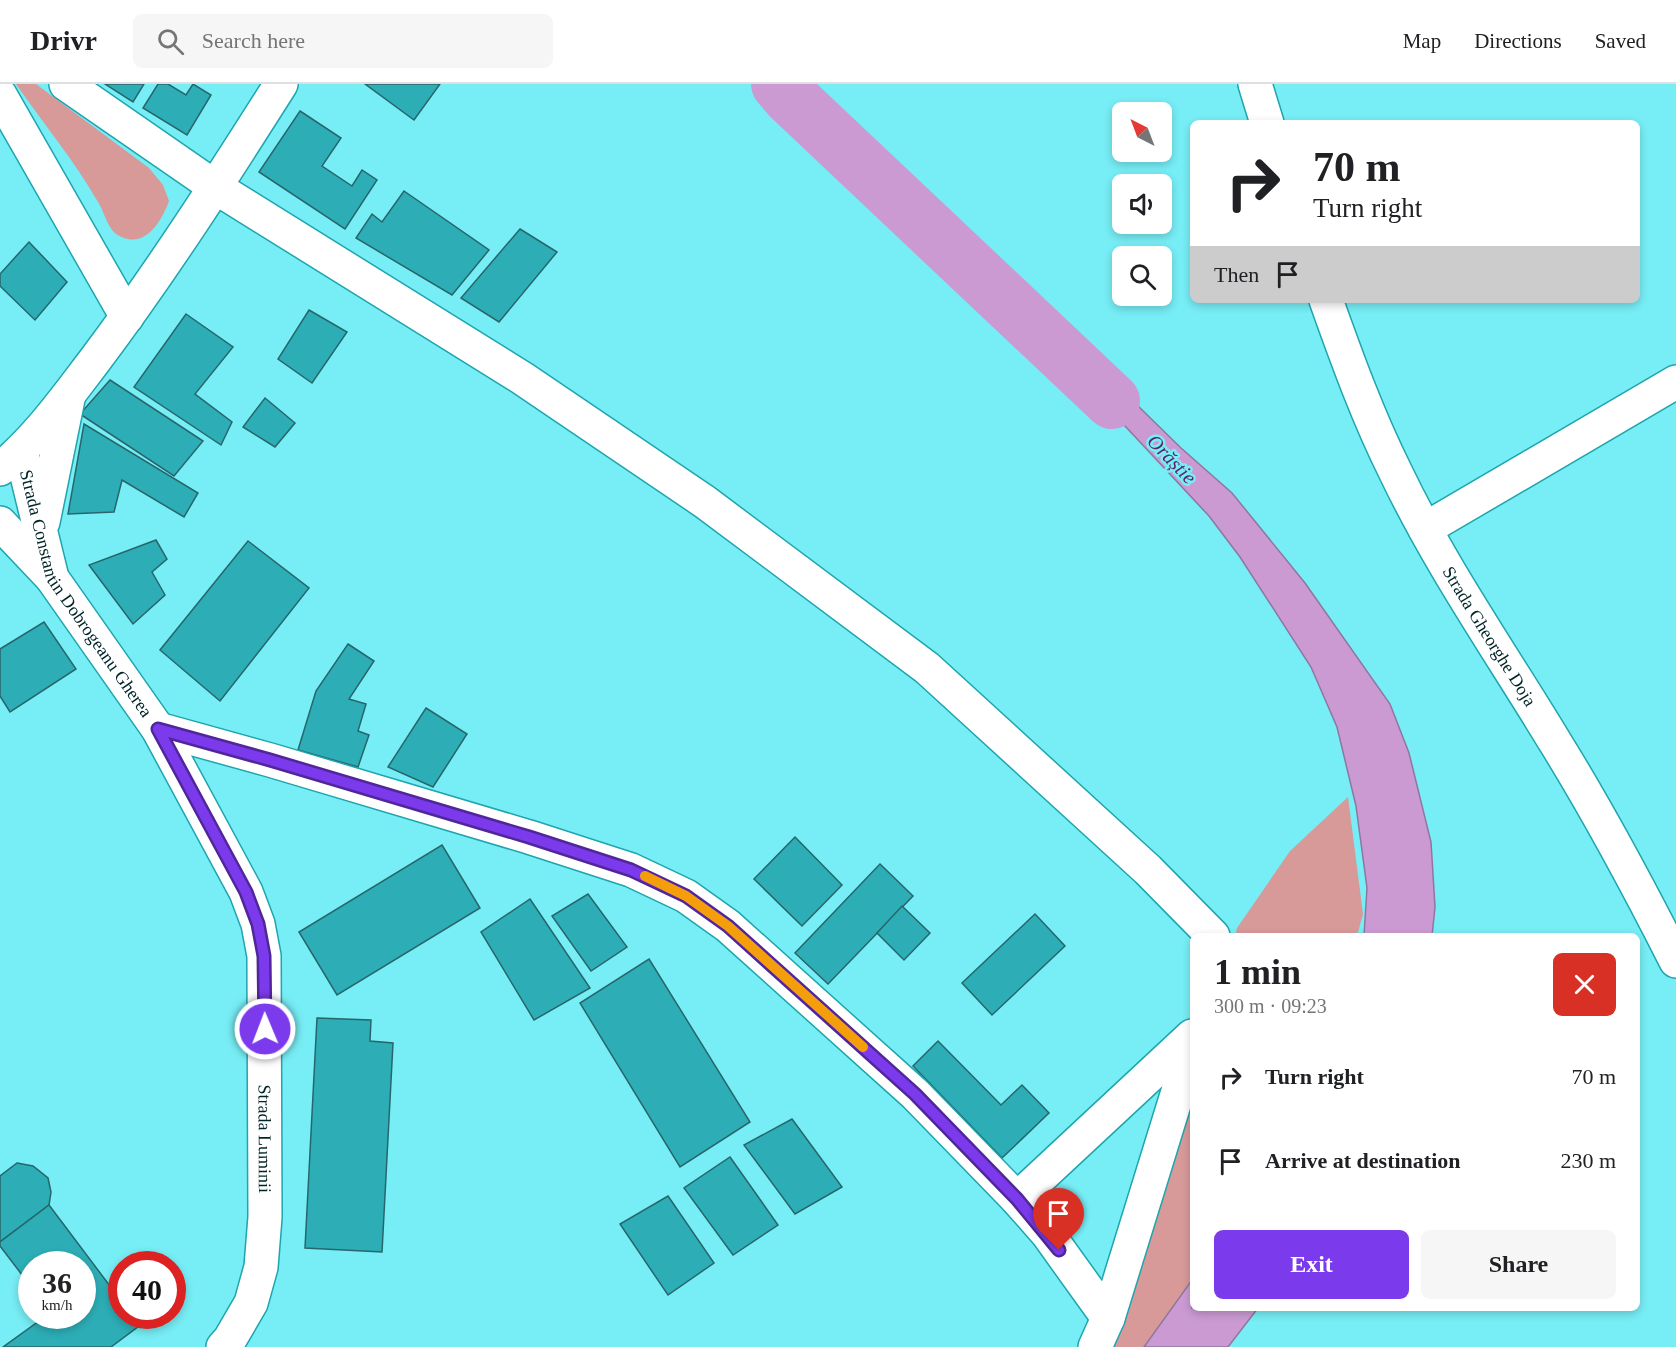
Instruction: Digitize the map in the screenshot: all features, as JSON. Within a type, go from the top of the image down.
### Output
[{"type":"street","points":[[66,84],[215,187],[522,378],[705,502],[927,668],[1140,863],[1210,933]]},
{"type":"street","name":"Strada Constantin Dobrogeanu Gherea","points":[[281,84],[127,317],[69,395],[11,460],[42,529],[52,578],[158,729],[540,841],[631,870],[686,896],[728,926],[915,1094],[1047,1233],[1108,1318]]},
{"type":"street","points":[[1255,84],[1267,120]]},
{"type":"street","points":[[0,95],[127,317]]},
{"type":"street","name":"Strada Gheorghe Doja","points":[[1327,303],[1370,416],[1425,529],[1477,620],[1544,723],[1599,816],[1676,961]]},
{"type":"street","points":[[1425,529],[1676,382]]},
{"type":"street","points":[[42,529],[69,395]]},
{"type":"street","points":[[0,523],[52,578]]},
{"type":"street","name":"Strada Luminii","points":[[158,729],[246,892],[258,924],[264,956],[265,1217],[261,1267],[251,1303],[223,1347]]},
{"type":"street","points":[[1017,1199],[1190,1038]]},
{"type":"street","points":[[1095,1347],[1108,1318],[1190,1052]]},
{"type":"shaded area","points":[[16,84],[36,84],[149,168],[163,185],[169,201],[161,218],[150,232],[143,237],[126,239],[113,231],[79,171]]},
{"type":"shaded area","points":[[1348,797],[1363,914],[1358,933],[1236,933],[1290,851]]},
{"type":"shaded area","points":[[1190,1087],[1190,1286],[1155,1347],[1101,1347]]},
{"type":"water","points":[[1062,342],[1093,366],[1232,493],[1305,583],[1390,704],[1409,753],[1431,842],[1435,907],[1432,933],[1364,933],[1367,888],[1356,806],[1337,727],[1311,667],[1240,557],[1209,516],[1055,351]]},
{"type":"water","points":[[1190,1283],[1190,1311],[1256,1311],[1228,1347],[1144,1347]]},
{"type":"building","points":[[105,84],[144,84],[133,102]]},
{"type":"building","points":[[158,84],[168,84],[186,95],[193,84],[211,95],[187,135],[143,108]]},
{"type":"building","points":[[365,84],[440,84],[414,120]]},
{"type":"building","points":[[300,111],[341,138],[322,166],[352,186],[362,170],[377,180],[345,229],[259,172]]},
{"type":"building","points":[[404,191],[489,250],[452,295],[356,238],[372,214],[382,222]]},
{"type":"building","points":[[520,229],[557,252],[499,322],[461,298]]},
{"type":"building","points":[[29,242],[67,282],[35,320],[0,286],[0,274]]},
{"type":"building","points":[[309,310],[347,332],[312,383],[278,359]]},
{"type":"building","points":[[186,314],[233,347],[195,394],[232,422],[221,445],[134,387]]},
{"type":"building","points":[[110,380],[203,441],[174,476],[80,414]]},
{"type":"building","points":[[265,398],[295,423],[275,447],[243,427]]},
{"type":"building","points":[[84,424],[198,493],[184,517],[122,480],[114,512],[68,514]]},
{"type":"building","points":[[156,540],[167,559],[152,572],[165,595],[133,624],[89,565]]},
{"type":"building","points":[[248,541],[309,588],[220,701],[160,650]]},
{"type":"building","points":[[44,622],[76,669],[10,712],[0,696],[0,649]]},
{"type":"building","points":[[348,644],[374,661],[349,699],[366,704],[358,731],[369,735],[358,767],[298,750],[316,691]]},
{"type":"building","points":[[426,708],[467,734],[433,787],[388,767]]},
{"type":"building","points":[[795,837],[842,885],[802,926],[754,879]]},
{"type":"building","points":[[442,845],[480,908],[337,995],[299,932]]},
{"type":"building","points":[[880,864],[913,896],[828,984],[795,953]]},
{"type":"building","points":[[588,894],[627,947],[591,971],[552,916]]},
{"type":"building","points":[[530,899],[590,988],[534,1020],[481,932]]},
{"type":"building","points":[[902,906],[930,933],[904,960],[877,933]]},
{"type":"building","points":[[1035,914],[1065,946],[992,1015],[962,983]]},
{"type":"building","points":[[649,959],[750,1122],[680,1167],[580,1003]]},
{"type":"building","points":[[317,1018],[371,1020],[370,1041],[393,1043],[382,1252],[305,1248]]},
{"type":"building","points":[[938,1041],[1001,1105],[1022,1085],[1049,1113],[1002,1158],[913,1066]]},
{"type":"building","points":[[792,1119],[842,1187],[795,1214],[744,1145]]},
{"type":"building","points":[[730,1157],[778,1225],[733,1255],[684,1188]]},
{"type":"building","points":[[17,1163],[33,1166],[48,1178],[51,1192],[49,1205],[0,1242],[0,1176]]},
{"type":"building","points":[[668,1196],[714,1263],[668,1295],[620,1224]]},
{"type":"building","points":[[49,1205],[84,1251],[18,1251],[18,1270],[0,1246],[0,1242]]},
{"type":"building","points":[[96,1267],[108,1283],[108,1329],[135,1329],[111,1347],[3,1347],[28,1329],[96,1329]]},
{"type":"waterway","name":"Orăștie","points":[[779,84],[790,97],[1112,401]]},
{"type":"slow traffic","points":[[645,876],[686,896],[728,926],[863,1047]]},
{"type":"route","points":[[265,1029],[264,956],[258,924],[246,892],[158,729],[529,837],[631,870],[686,896],[728,926],[915,1094],[1017,1199],[1059,1250]]}]
